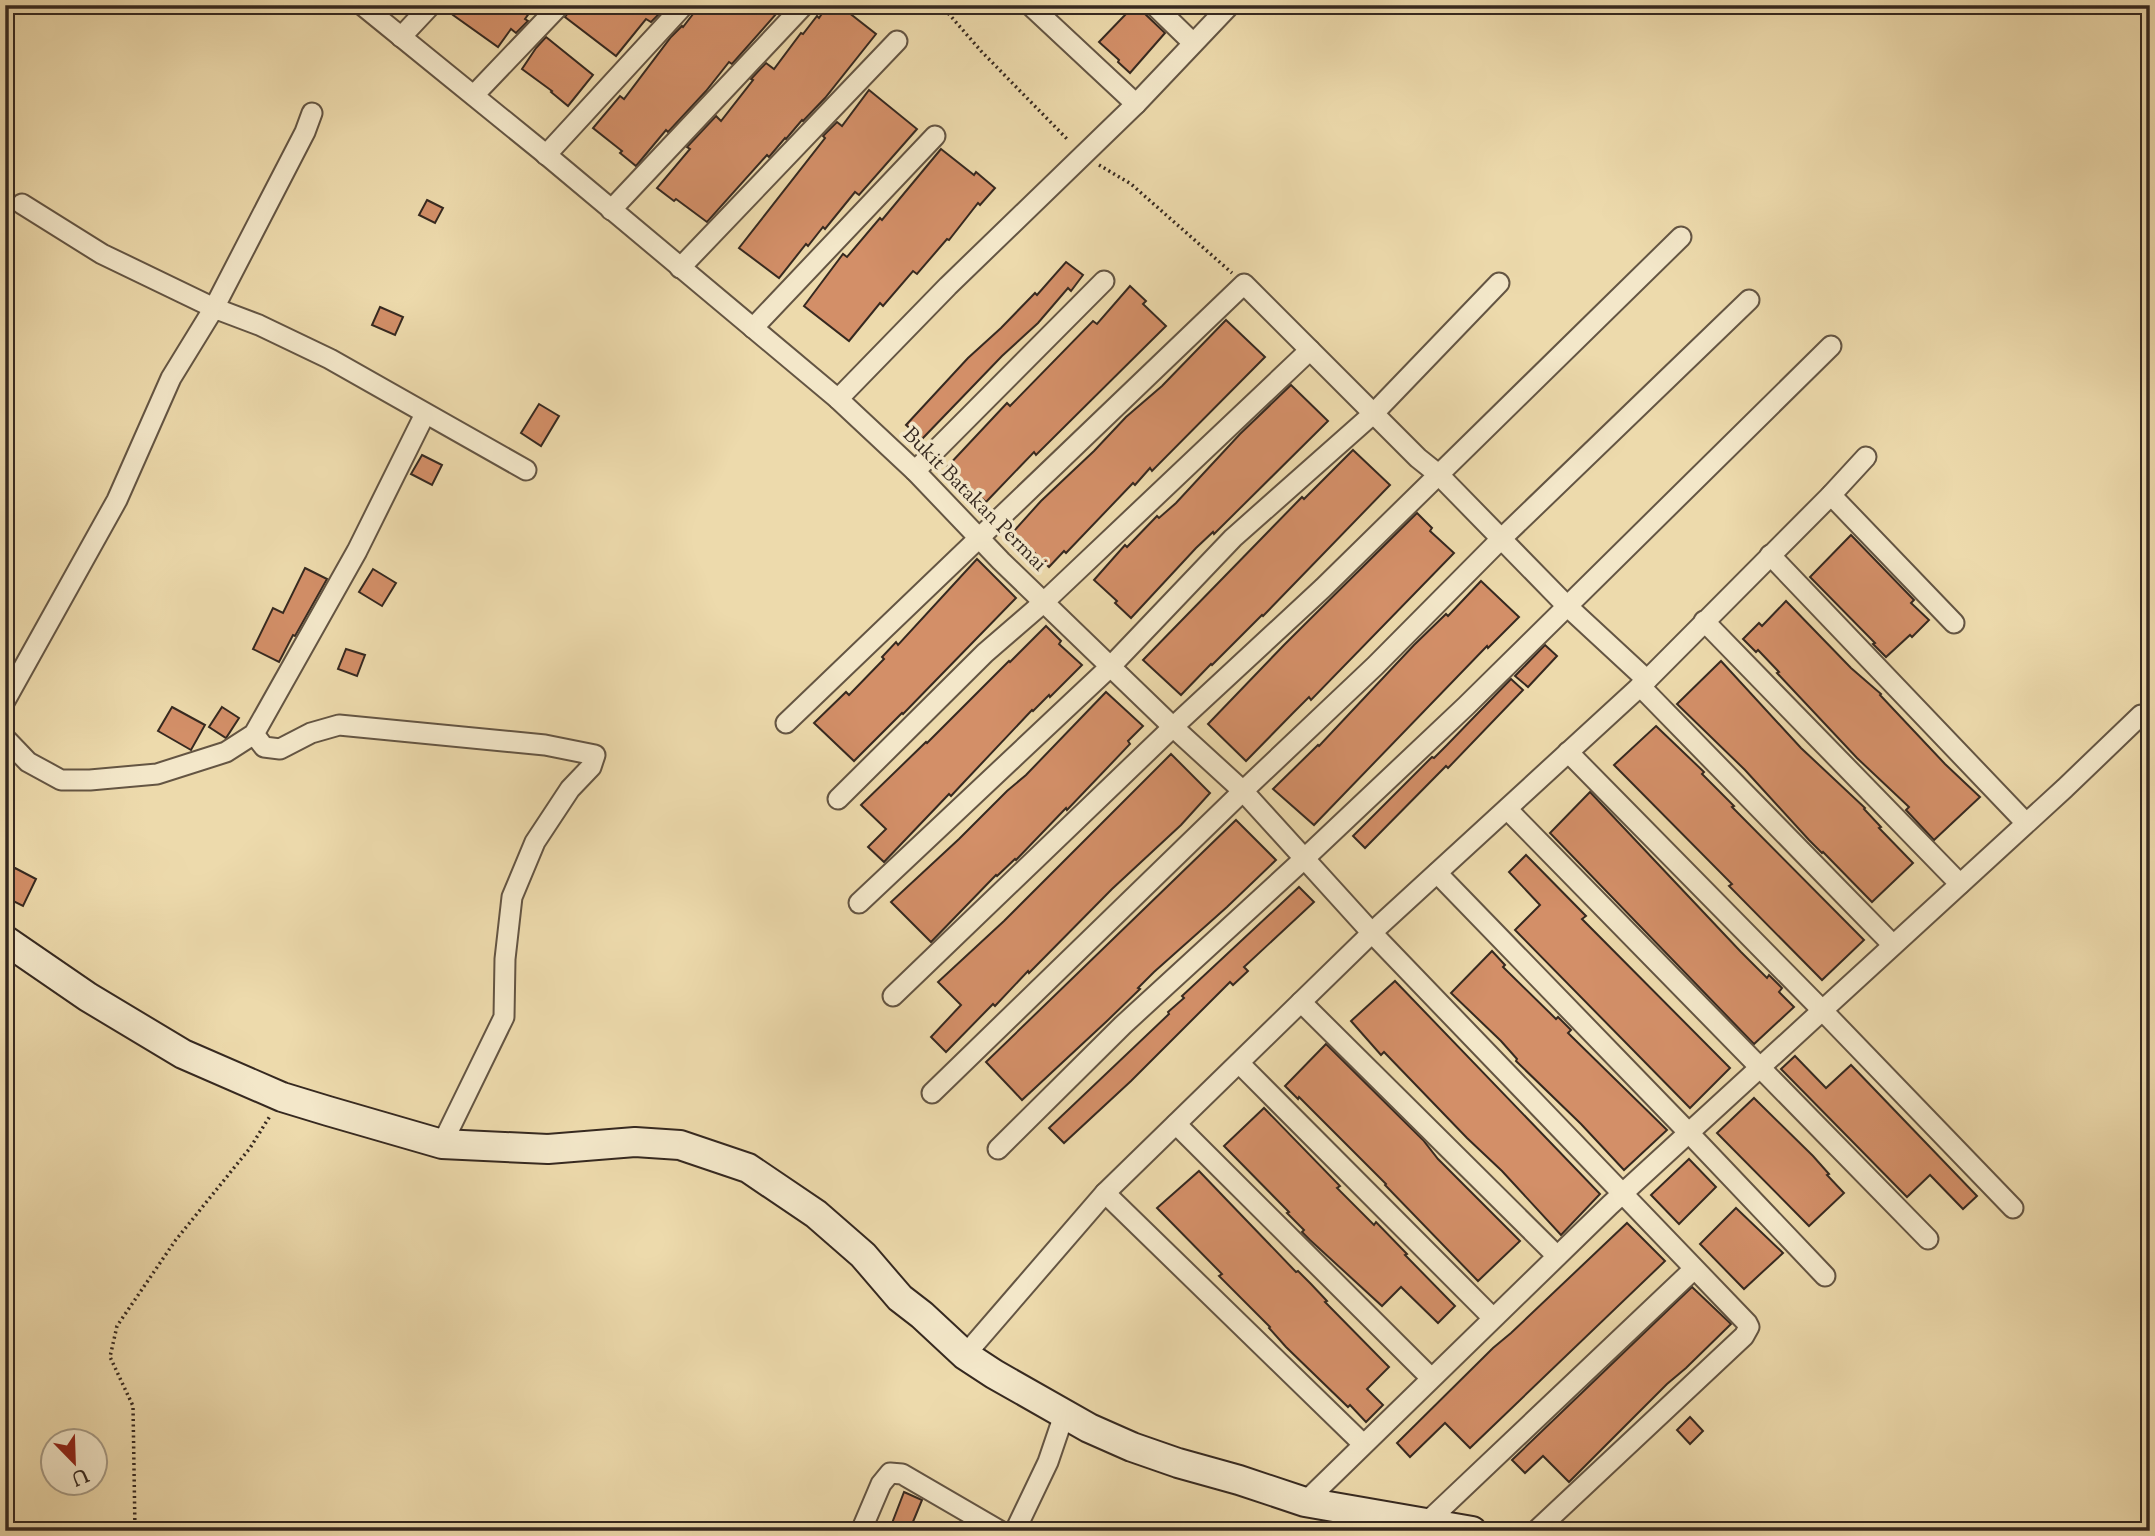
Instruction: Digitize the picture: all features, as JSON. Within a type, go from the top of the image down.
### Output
[{"type":"street","name":"Bukit Batakan Permai","points":[[362,5],[838,399],[915,471],[978,538],[1243,791],[1373,933],[1747,1323],[1749,1327],[1744,1336],[1536,1531]]},
{"type":"street","points":[[401,37],[431,5]]},
{"type":"street","points":[[474,95],[560,5]]},
{"type":"street","points":[[546,155],[684,5]]},
{"type":"street","points":[[611,210],[804,5]]},
{"type":"street","points":[[1030,5],[1136,104]]},
{"type":"street","points":[[1154,5],[1193,43]]},
{"type":"street","points":[[838,399],[948,286],[1136,104],[1230,5]]},
{"type":"street","points":[[680,268],[897,41]]},
{"type":"street","points":[[8,692],[117,500],[171,378],[215,308],[305,132],[312,113]]},
{"type":"street","points":[[753,328],[935,136]]},
{"type":"street","points":[[22,204],[102,254],[330,359],[527,470]]},
{"type":"street","points":[[893,996],[1173,727],[1323,588],[1681,237]]},
{"type":"street","points":[[915,471],[1104,281]]},
{"type":"street","points":[[859,903],[1111,666],[1233,538],[1374,413],[1499,283]]},
{"type":"street","points":[[786,723],[1244,284],[1438,474],[1643,683],[1893,945]]},
{"type":"street","points":[[932,1093],[1375,666],[1501,539],[1749,300]]},
{"type":"street","points":[[998,1149],[1123,1025],[1305,859],[1466,706],[1831,346]]},
{"type":"street","points":[[838,799],[985,653],[1044,602],[1310,350]]},
{"type":"street","points":[[5,738],[28,762],[61,780],[90,780],[157,774],[226,751],[254,734],[357,551],[425,414]]},
{"type":"street","points":[[965,1355],[1105,1193],[1373,933],[1643,683],[1866,457]]},
{"type":"street","points":[[1831,495],[1954,623]]},
{"type":"street","points":[[1770,555],[2026,824]]},
{"type":"street","points":[[1704,621],[1959,884]]},
{"type":"street","points":[[1305,1502],[1622,1194],[2026,824],[2141,715]]},
{"type":"street","points":[[254,734],[264,747],[280,749],[311,733],[339,725],[351,725],[545,745],[595,755],[591,767],[570,789],[535,842],[512,897],[505,959],[504,1017],[442,1144]]},
{"type":"street","points":[[1568,752],[2013,1208]]},
{"type":"street","points":[[1507,809],[1928,1239]]},
{"type":"street","points":[[1437,873],[1825,1276]]},
{"type":"street","points":[[5,940],[88,997],[173,1049],[282,1097],[442,1144],[548,1149],[635,1142],[680,1145],[748,1168],[805,1206],[843,1237],[863,1255],[900,1298],[965,1355],[1064,1415],[1178,1464],[1239,1480],[1305,1502],[1472,1531]]},
{"type":"street","points":[[1301,1002],[1557,1256]]},
{"type":"street","points":[[1239,1063],[1493,1318]]},
{"type":"street","points":[[1176,1124],[1431,1378]]},
{"type":"street","points":[[1105,1193],[1363,1444]]},
{"type":"street","points":[[1425,1524],[1695,1269]]},
{"type":"street","points":[[1015,1531],[1048,1462],[1064,1415]]},
{"type":"street","points":[[861,1531],[881,1484],[890,1473],[902,1474],[1000,1531]]},
{"type":"path","points":[[941,5],[981,51],[1083,156],[1131,184],[1244,284]]},
{"type":"path","points":[[135,1531],[132,1406],[110,1357],[117,1326],[175,1241],[250,1149],[282,1097]]},
{"type":"building","points":[[460,5],[535,5],[525,19],[528,21],[516,33],[511,29],[498,47],[453,15]]},
{"type":"building","points":[[574,5],[656,5],[662,11],[651,22],[646,19],[616,56],[565,17]]},
{"type":"building","points":[[700,5],[784,5],[732,64],[729,62],[668,132],[666,130],[636,166],[593,128],[620,96],[624,99],[671,37],[683,27]]},
{"type":"building","points":[[828,5],[839,5],[876,34],[825,98],[769,157],[767,155],[707,222],[657,188],[690,149],[687,147],[716,116],[721,121],[766,63],[774,69],[801,33],[803,34],[817,16],[819,18]]},
{"type":"building","points":[[1115,5],[1142,5],[1145,14],[1165,33],[1130,73],[1099,42],[1125,15]]},
{"type":"building","points":[[546,37],[593,75],[568,106],[522,69]]},
{"type":"building","points":[[869,90],[917,129],[859,195],[855,192],[825,229],[823,227],[808,246],[806,244],[779,278],[739,248],[825,138],[823,136],[837,122],[842,126]]},
{"type":"building","points":[[941,149],[995,188],[980,205],[978,203],[949,240],[947,239],[917,274],[913,271],[883,306],[880,303],[849,341],[804,306],[843,254],[847,257],[880,218],[882,220]]},
{"type":"building","points":[[427,200],[443,208],[435,223],[419,215]]},
{"type":"building","points":[[1066,262],[1083,275],[1071,291],[1068,288],[1038,323],[1002,356],[922,439],[906,425],[968,358],[1035,293],[1037,295]]},
{"type":"building","points":[[1130,286],[1146,301],[1143,304],[1166,326],[1036,455],[1034,452],[986,502],[947,467],[1007,403],[1010,406],[1093,321],[1097,324]]},
{"type":"building","points":[[380,307],[403,317],[395,335],[372,325]]},
{"type":"building","points":[[1226,320],[1265,357],[1152,471],[1150,468],[1135,485],[1133,483],[1066,553],[1064,551],[1049,567],[1013,532],[1041,501],[1126,417],[1162,386]]},
{"type":"building","points":[[1291,385],[1328,421],[1214,534],[1213,532],[1196,548],[1131,618],[1094,580],[1125,545],[1127,547],[1157,516],[1159,518],[1176,503],[1240,434]]},
{"type":"building","points":[[539,404],[559,416],[541,446],[521,433]]},
{"type":"building","points":[[1353,450],[1390,485],[1263,616],[1181,695],[1143,660],[1302,497],[1304,499]]},
{"type":"building","points":[[422,455],[442,465],[432,485],[411,474]]},
{"type":"building","points":[[1417,513],[1432,528],[1430,531],[1454,553],[1311,700],[1309,697],[1246,761],[1208,724]]},
{"type":"building","points":[[1851,535],[1914,600],[1911,603],[1929,620],[1886,657],[1810,577]]},
{"type":"building","points":[[977,559],[1016,598],[854,761],[814,723],[846,692],[849,695]]},
{"type":"building","points":[[305,568],[327,579],[279,662],[253,649],[273,608],[283,613]]},
{"type":"building","points":[[373,569],[396,583],[382,606],[359,592]]},
{"type":"building","points":[[1481,581],[1519,617],[1488,648],[1487,646],[1314,825],[1273,789],[1319,746],[1414,645],[1446,614],[1448,616]]},
{"type":"building","points":[[1786,601],[1980,797],[1934,840],[1906,810],[1909,807],[1857,758],[1758,650],[1756,652],[1743,639],[1759,623],[1762,626]]},
{"type":"building","points":[[1046,626],[1061,641],[1059,644],[1082,665],[1050,697],[1049,695],[1032,710],[884,862],[868,847],[886,829],[861,805]]},
{"type":"building","points":[[1545,645],[1557,656],[1528,687],[1515,676]]},
{"type":"building","points":[[346,649],[365,655],[357,676],[338,669]]},
{"type":"building","points":[[1721,661],[1801,748],[1865,808],[1881,827],[1879,828],[1913,863],[1872,902],[1809,840],[1745,770],[1677,704]]},
{"type":"building","points":[[1511,679],[1523,690],[1448,768],[1446,766],[1365,848],[1353,836]]},
{"type":"building","points":[[1106,692],[1143,726],[1128,741],[1130,744],[1067,810],[1066,808],[1016,860],[996,875],[931,942],[891,902],[1026,775]]},
{"type":"building","points":[[172,707],[205,725],[191,750],[158,731]]},
{"type":"building","points":[[222,707],[239,718],[226,738],[209,727]]},
{"type":"building","points":[[1656,726],[1704,772],[1702,774],[1734,806],[1732,807],[1864,940],[1822,980],[1614,765]]},
{"type":"building","points":[[1171,754],[1210,793],[1181,825],[946,1052],[931,1037],[961,1005],[938,982],[1004,921]]},
{"type":"building","points":[[1590,792],[1741,952],[1767,978],[1769,975],[1782,988],[1779,992],[1794,1007],[1754,1044],[1550,833]]},
{"type":"building","points":[[1236,820],[1276,860],[1154,972],[1107,1021],[1022,1100],[986,1062]]},
{"type":"building","points":[[1526,855],[1586,916],[1582,919],[1730,1068],[1690,1108],[1515,930],[1540,905],[1509,872]]},
{"type":"building","points":[[15,868],[36,879],[23,906],[5,897],[5,887]]},
{"type":"building","points":[[1299,887],[1314,902],[1244,967],[1248,971],[1233,985],[1230,982],[1131,1081],[1064,1143],[1049,1128],[1169,1014],[1184,998],[1182,996]]},
{"type":"building","points":[[1492,951],[1505,965],[1503,967],[1556,1019],[1558,1017],[1571,1030],[1568,1033],[1667,1130],[1624,1170],[1516,1061],[1501,1041],[1451,993]]},
{"type":"building","points":[[1395,981],[1600,1194],[1561,1235],[1502,1171],[1384,1052],[1381,1055],[1351,1021]]},
{"type":"building","points":[[1326,1044],[1520,1241],[1478,1281],[1386,1184],[1285,1086]]},
{"type":"building","points":[[1795,1056],[1826,1088],[1851,1065],[1977,1196],[1963,1209],[1930,1175],[1907,1197],[1781,1069]]},
{"type":"building","points":[[1754,1098],[1813,1156],[1844,1193],[1809,1226],[1717,1133]]},
{"type":"building","points":[[1264,1108],[1340,1186],[1337,1188],[1374,1225],[1376,1222],[1455,1306],[1438,1323],[1401,1287],[1382,1306],[1302,1232],[1304,1230],[1287,1213],[1289,1212],[1224,1146]]},
{"type":"building","points":[[1689,1159],[1716,1187],[1679,1224],[1651,1195]]},
{"type":"building","points":[[1199,1171],[1389,1367],[1367,1389],[1383,1405],[1366,1422],[1286,1347],[1219,1276],[1222,1274],[1157,1208]]},
{"type":"building","points":[[1736,1208],[1783,1253],[1744,1289],[1700,1244]]},
{"type":"building","points":[[1627,1223],[1665,1261],[1470,1448],[1445,1423],[1410,1457],[1397,1443],[1493,1348]]},
{"type":"building","points":[[1692,1287],[1731,1324],[1569,1482],[1543,1456],[1525,1473],[1512,1460]]},
{"type":"building","points":[[1690,1417],[1703,1431],[1690,1444],[1677,1430]]},
{"type":"building","points":[[904,1492],[922,1500],[909,1531],[889,1531]]}]
